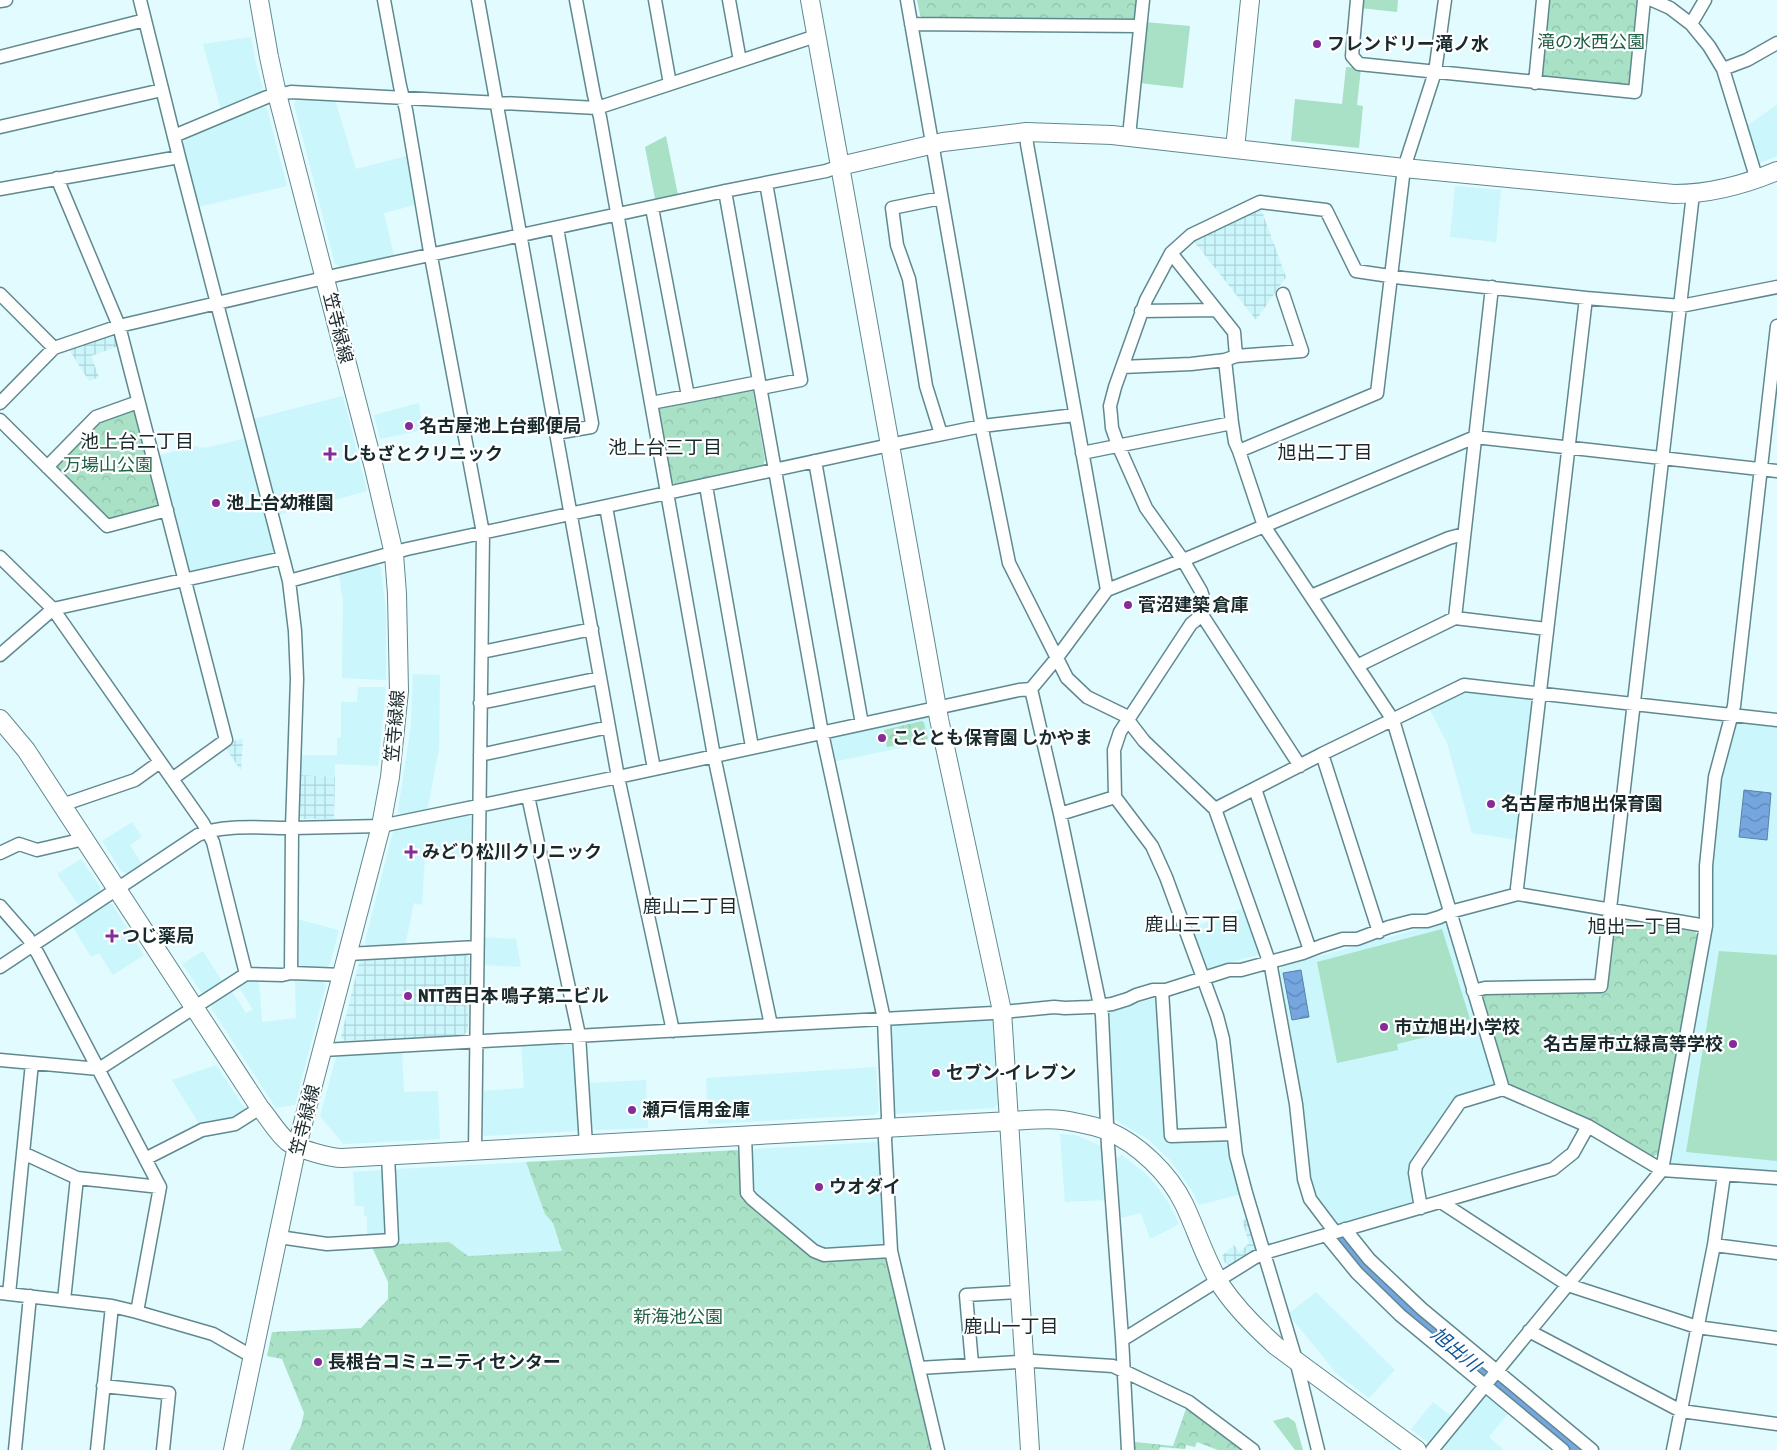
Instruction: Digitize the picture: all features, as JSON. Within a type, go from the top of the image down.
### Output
[{"type":"street","points":[[0,1],[6,0]]},
{"type":"street","points":[[140,0],[289,581],[295,631],[297,678],[292,828],[291,973]]},
{"type":"street","name":"笠寺緑線","points":[[233,1450],[297,1146],[381,826],[391,767],[399,691],[398,602],[394,554],[326,278],[268,57],[260,0]]},
{"type":"street","points":[[384,0],[406,110],[483,533],[475,1150]]},
{"type":"street","points":[[478,0],[618,777],[673,1031]]},
{"type":"street","points":[[576,0],[668,493],[714,756],[772,1025]]},
{"type":"street","points":[[655,0],[670,84]]},
{"type":"street","points":[[729,0],[740,61]]},
{"type":"street","points":[[810,0],[937,708],[1002,1011],[1030,1450]]},
{"type":"street","points":[[907,0],[982,426],[1009,563],[1067,678],[1087,697],[1124,715],[1144,741],[1215,809],[1270,962],[1296,1104],[1304,1179],[1310,1199],[1336,1232],[1357,1273],[1392,1308],[1592,1450]]},
{"type":"street","points":[[1129,136],[1143,0]]},
{"type":"street","points":[[1236,149],[1250,0]]},
{"type":"street","points":[[1357,0],[1352,56],[1359,64],[1635,92],[1644,0]]},
{"type":"street","points":[[1239,451],[1377,393],[1404,168],[1435,72],[1445,0]]},
{"type":"street","points":[[1534,83],[1543,0]]},
{"type":"street","points":[[1652,0],[1670,8],[1691,24],[1709,46],[1723,69],[1757,180]]},
{"type":"street","points":[[1691,24],[1705,0]]},
{"type":"street","points":[[0,57],[145,20]]},
{"type":"street","points":[[911,24],[1140,26]]},
{"type":"street","points":[[174,136],[277,94],[291,92],[597,108],[816,36]]},
{"type":"street","points":[[1723,69],[1747,60],[1777,43]]},
{"type":"street","points":[[0,127],[162,90]]},
{"type":"street","points":[[1026,132],[1107,590]]},
{"type":"street","points":[[0,403],[54,348],[119,326],[326,278],[725,191],[826,171],[943,142],[973,138],[1026,132],[1084,132],[1404,168],[1650,193],[1693,194],[1757,180],[1777,172]]},
{"type":"street","points":[[0,189],[179,156]]},
{"type":"street","points":[[58,178],[119,326],[226,740],[172,779]]},
{"type":"street","points":[[651,403],[802,380],[766,183]]},
{"type":"street","points":[[725,191],[822,733],[884,1020],[888,1117],[886,1139],[892,1251],[938,1450]]},
{"type":"street","points":[[1473,992],[1485,988],[1601,986],[1693,194]]},
{"type":"street","points":[[941,434],[926,386],[909,279],[897,245],[892,208],[942,198]]},
{"type":"street","points":[[1300,766],[1202,615],[1202,591],[1183,560],[1146,508],[1112,428],[1110,406],[1114,387],[1146,300],[1171,253],[1191,235],[1260,202],[1326,210],[1356,272],[1586,298],[1681,306],[1777,287]]},
{"type":"street","points":[[652,208],[688,396]]},
{"type":"street","points":[[556,433],[591,427],[592,423],[557,228]]},
{"type":"street","points":[[1171,253],[1234,332],[1231,358],[1232,423],[1235,442],[1264,526],[1393,720],[1502,1089]]},
{"type":"street","points":[[1454,618],[1492,288]]},
{"type":"street","points":[[0,294],[54,348]]},
{"type":"street","points":[[1122,367],[1191,364],[1231,358],[1302,352],[1283,294]]},
{"type":"street","points":[[1518,894],[1517,888],[1586,298]]},
{"type":"street","points":[[1141,312],[1216,310]]},
{"type":"street","points":[[1432,1450],[1662,1170],[1706,926],[1706,866],[1715,777],[1731,716],[1777,326]]},
{"type":"street","points":[[47,467],[96,417],[138,402]]},
{"type":"street","points":[[289,581],[407,549],[941,434],[982,426],[1076,415]]},
{"type":"street","points":[[0,420],[106,526],[167,510]]},
{"type":"street","points":[[1082,453],[1232,423]]},
{"type":"street","points":[[0,967],[208,831],[220,829],[381,826],[479,807],[752,747],[1031,689],[1056,659],[1107,590],[1475,437],[1777,471]]},
{"type":"street","points":[[815,461],[862,724]]},
{"type":"street","points":[[706,486],[752,747]]},
{"type":"street","points":[[606,507],[654,769]]},
{"type":"street","points":[[1310,596],[1449,538],[1464,534]]},
{"type":"street","points":[[0,557],[53,609],[208,831],[213,842],[246,974]]},
{"type":"street","points":[[0,655],[53,609],[283,558]]},
{"type":"street","points":[[1202,615],[1191,624],[1120,732],[1114,750],[1115,797],[1152,846],[1166,878],[1217,1016],[1223,1039],[1233,1134],[1246,1193],[1296,1360],[1318,1450]]},
{"type":"street","points":[[1357,666],[1454,618],[1547,630]]},
{"type":"street","points":[[482,652],[592,629]]},
{"type":"street","points":[[480,703],[600,678]]},
{"type":"street","points":[[1215,809],[1322,754],[1464,685],[1777,720]]},
{"type":"street","points":[[1031,689],[1060,814],[1100,1005],[1128,1450]]},
{"type":"street","points":[[0,718],[26,750],[196,1007],[260,1108],[291,1144],[334,1158],[1052,1119],[1074,1122],[1108,1131],[1145,1156],[1175,1188],[1218,1280],[1235,1305],[1258,1330],[1276,1346],[1417,1450]]},
{"type":"street","points":[[480,755],[609,727]]},
{"type":"street","points":[[1322,754],[1379,932]]},
{"type":"street","points":[[62,805],[135,780],[160,762]]},
{"type":"street","points":[[1255,789],[1310,950]]},
{"type":"street","points":[[528,796],[579,1035],[586,1145]]},
{"type":"street","points":[[1060,814],[1115,797]]},
{"type":"street","points":[[0,853],[18,844],[37,850],[84,839]]},
{"type":"street","points":[[323,1050],[884,1020],[1054,1007],[1090,1007],[1112,1004],[1128,999],[1136,994],[1162,990],[1229,970],[1241,970],[1343,940],[1357,939],[1412,921],[1427,921],[1440,918],[1450,912],[1518,894],[1706,926]]},
{"type":"street","points":[[0,906],[33,945],[147,1158],[160,1187],[137,1312]]},
{"type":"street","points":[[348,954],[477,947]]},
{"type":"street","points":[[0,1060],[99,1069],[246,974],[343,975]]},
{"type":"street","points":[[1162,990],[1172,1136],[1233,1134]]},
{"type":"street","points":[[32,1063],[5,1294],[112,1306],[137,1312],[213,1334],[253,1357]]},
{"type":"street","points":[[1421,1208],[1415,1173],[1416,1166],[1454,1110],[1460,1102],[1502,1089],[1588,1126],[1662,1170],[1777,1178]]},
{"type":"street","points":[[147,1158],[202,1130],[235,1124],[260,1108]]},
{"type":"street","points":[[1122,1338],[1127,1337],[1264,1253],[1552,1169],[1573,1153],[1588,1126]]},
{"type":"street","points":[[745,1135],[747,1193],[752,1200],[814,1251],[824,1255],[892,1251]]},
{"type":"street","points":[[23,1152],[77,1178],[160,1187]]},
{"type":"street","points":[[279,1237],[326,1244],[392,1240],[388,1155]]},
{"type":"street","points":[[1673,1450],[1714,1245],[1724,1175]]},
{"type":"street","points":[[64,1300],[77,1178]]},
{"type":"street","points":[[1441,1202],[1568,1285],[1697,1327],[1777,1338]]},
{"type":"street","points":[[1336,1232],[1369,1259],[1422,1309],[1563,1450]]},
{"type":"street","points":[[1714,1245],[1777,1254]]},
{"type":"street","points":[[972,1364],[966,1296],[1020,1292]]},
{"type":"street","points":[[15,1450],[30,1296]]},
{"type":"street","points":[[97,1450],[112,1306]]},
{"type":"street","points":[[1529,1331],[1680,1411],[1777,1424]]},
{"type":"street","points":[[919,1368],[1024,1361],[1113,1366],[1123,1369],[1189,1402],[1253,1450]]},
{"type":"street","points":[[103,1386],[169,1393],[163,1450]]},
{"type":"shaded area","points":[[251,37],[263,88],[259,94],[221,110],[203,44]]},
{"type":"shaded area","points":[[297,98],[335,100],[356,169],[407,156],[415,205],[384,213],[394,256],[341,267],[335,264],[294,104]]},
{"type":"shaded area","points":[[1777,105],[1777,156],[1757,164],[1745,127]]},
{"type":"shaded area","points":[[260,106],[267,109],[287,186],[198,207],[182,146],[186,137]]},
{"type":"shaded area","points":[[1455,186],[1501,190],[1496,242],[1450,237]]},
{"type":"shaded area","points":[[1260,206],[1286,277],[1256,320],[1193,240]]},
{"type":"shaded area","points":[[111,333],[117,337],[119,346],[91,356],[99,377],[89,381],[68,348]]},
{"type":"shaded area","points":[[343,396],[367,491],[278,515],[253,419]]},
{"type":"shaded area","points":[[419,403],[423,430],[380,439],[374,415]]},
{"type":"shaded area","name":"池上台幼稚園","points":[[246,438],[275,549],[272,554],[194,573],[187,568],[157,456],[195,446],[205,448]]},
{"type":"shaded area","points":[[375,564],[381,567],[386,613],[386,680],[342,678],[343,601],[339,575]]},
{"type":"shaded area","points":[[413,674],[440,675],[439,749],[427,812],[404,817],[398,811],[411,725]]},
{"type":"shaded area","points":[[358,687],[386,687],[378,766],[335,764],[335,777],[299,775],[299,755],[337,755],[337,738],[341,737],[341,702],[357,702]]},
{"type":"shaded area","points":[[1465,691],[1530,698],[1534,704],[1518,840],[1472,833],[1447,743],[1429,708]]},
{"type":"shaded area","name":"こととも保育園 しかやま","points":[[923,716],[929,719],[934,741],[833,762],[829,741],[833,736]]},
{"type":"shaded area","name":"名古屋市立緑高等学校","points":[[1739,720],[1777,725],[1777,1173],[1673,1166],[1669,1161],[1711,866],[1719,778],[1731,726]]},
{"type":"shaded area","points":[[243,739],[241,771],[225,747],[232,741]]},
{"type":"shaded area","points":[[299,775],[335,777],[334,819],[302,819],[297,815]]},
{"type":"shaded area","points":[[466,815],[471,818],[470,857],[425,856],[422,905],[414,903],[405,946],[369,948],[365,942],[393,832]]},
{"type":"shaded area","points":[[132,822],[142,837],[130,845],[142,864],[128,873],[122,872],[102,841]]},
{"type":"shaded area","points":[[81,859],[100,887],[99,893],[79,906],[57,874]]},
{"type":"shaded area","points":[[106,903],[112,904],[144,955],[113,975],[99,953],[91,957],[72,926]]},
{"type":"shaded area","points":[[1244,908],[1260,950],[1258,955],[1209,968],[1203,965],[1190,928]]},
{"type":"shaded area","points":[[296,919],[339,930],[330,964],[326,967],[300,967],[295,963]]},
{"type":"shaded area","name":"市立旭出小学校","points":[[1442,923],[1448,925],[1497,1084],[1494,1089],[1458,1100],[1413,1166],[1414,1206],[1344,1225],[1339,1224],[1316,1195],[1309,1170],[1303,1106],[1279,971],[1282,966]]},
{"type":"shaded area","points":[[482,937],[516,939],[521,967],[482,965]]},
{"type":"shaded area","points":[[203,951],[223,983],[206,994],[202,993],[182,964]]},
{"type":"shaded area","points":[[465,953],[469,957],[468,1030],[464,1035],[345,1041],[341,1037],[359,963],[364,959]]},
{"type":"shaded area","points":[[247,980],[259,980],[262,1022],[296,1018],[295,980],[322,981],[326,985],[295,1105],[276,1108],[211,1008],[212,1002],[231,990],[246,1013],[253,1010],[238,985]]},
{"type":"shaded area","points":[[1155,998],[1161,1000],[1170,1139],[1228,1136],[1241,1194],[1199,1205],[1193,1192],[1171,1161],[1149,1140],[1117,1121],[1114,1117],[1108,1014],[1111,1010]]},
{"type":"shaded area","points":[[989,1018],[993,1022],[998,1104],[994,1108],[896,1114],[892,1111],[888,1029],[892,1024]]},
{"type":"shaded area","points":[[571,1041],[574,1045],[579,1131],[484,1136],[480,1132],[480,1091],[524,1088],[521,1043]]},
{"type":"shaded area","points":[[402,1051],[404,1092],[438,1091],[440,1139],[343,1144],[320,1116],[336,1057],[339,1054]]},
{"type":"shaded area","points":[[216,1065],[247,1112],[234,1121],[201,1127],[172,1080]]},
{"type":"shaded area","points":[[876,1067],[879,1111],[875,1115],[708,1124],[706,1078]]},
{"type":"shaded area","points":[[646,1080],[648,1128],[596,1130],[590,1124],[587,1083]]},
{"type":"shaded area","points":[[1060,1134],[1076,1135],[1101,1146],[1107,1200],[1065,1202]]},
{"type":"shaded area","points":[[877,1142],[881,1145],[886,1241],[881,1245],[825,1250],[817,1248],[754,1195],[750,1153],[755,1149]]},
{"type":"shaded area","points":[[1122,1155],[1145,1173],[1156,1185],[1168,1202],[1179,1224],[1150,1239],[1141,1213],[1120,1218],[1117,1158]]},
{"type":"shaded area","points":[[526,1162],[545,1214],[553,1223],[562,1251],[467,1256],[449,1242],[398,1244],[394,1172],[398,1169]]},
{"type":"shaded area","points":[[380,1170],[384,1173],[387,1235],[367,1239],[367,1216],[364,1216],[364,1206],[355,1206],[353,1172]]},
{"type":"shaded area","points":[[1248,1219],[1256,1246],[1255,1252],[1231,1266],[1225,1263],[1222,1256],[1234,1245],[1240,1252],[1249,1243],[1242,1220]]},
{"type":"shaded area","points":[[1316,1292],[1395,1370],[1369,1398],[1337,1374],[1288,1314]]},
{"type":"shaded area","points":[[1484,1394],[1489,1394],[1510,1411],[1489,1437],[1504,1450],[1439,1450]]},
{"type":"shaded area","points":[[1433,1402],[1452,1417],[1430,1444],[1411,1429]]},
{"type":"green space","points":[[917,0],[1138,0],[1137,15],[1132,21],[924,19],[920,15]]},
{"type":"green space","points":[[1361,0],[1398,0],[1397,12],[1360,8]]},
{"type":"green space","name":"滝の水西公園","points":[[1547,0],[1636,0],[1640,4],[1632,83],[1626,87],[1544,79],[1539,73]]},
{"type":"green space","points":[[1145,22],[1190,26],[1183,88],[1139,83]]},
{"type":"green space","points":[[1346,67],[1361,68],[1357,105],[1363,106],[1359,148],[1291,141],[1295,99],[1342,104]]},
{"type":"green space","points":[[666,136],[678,195],[655,199],[645,147]]},
{"type":"green space","points":[[748,388],[753,391],[765,460],[762,468],[680,486],[671,482],[658,411],[661,404]]},
{"type":"green space","name":"万場山公園","points":[[130,407],[136,411],[160,503],[157,508],[111,520],[106,519],[55,468],[96,420]]},
{"type":"green space","points":[[922,721],[928,739],[887,747],[884,730]]},
{"type":"green space","points":[[1615,919],[1695,932],[1699,938],[1660,1153],[1651,1158],[1510,1086],[1506,1082],[1480,997],[1486,990],[1604,989],[1611,923]]},
{"type":"green space","points":[[1442,929],[1470,1019],[1458,1023],[1459,1029],[1397,1044],[1398,1050],[1337,1063],[1317,962]]},
{"type":"green space","points":[[1719,951],[1777,955],[1777,1161],[1686,1152]]},
{"type":"green space","name":"新海池公園","points":[[737,1150],[740,1152],[742,1199],[817,1260],[883,1256],[889,1258],[932,1450],[290,1450],[301,1426],[304,1413],[282,1359],[267,1356],[272,1332],[361,1328],[388,1299],[388,1282],[371,1245],[449,1242],[468,1256],[562,1251],[553,1223],[545,1214],[526,1162]]},
{"type":"green space","points":[[1187,1406],[1245,1450],[1218,1450],[1197,1442],[1195,1447],[1186,1445],[1185,1449],[1160,1447],[1159,1450],[1135,1450],[1135,1442],[1173,1446]]},
{"type":"green space","points":[[1288,1417],[1295,1422],[1303,1450],[1295,1450],[1273,1421]]},
{"type":"water","points":[[1744,790],[1771,793],[1767,840],[1739,837]]},
{"type":"water","points":[[1301,970],[1309,1017],[1292,1020],[1283,973]]},
{"type":"waterway","name":"旭出川","points":[[1342,1240],[1363,1266],[1418,1318],[1578,1450]]},
{"type":"place","name":"フレンドリー滝ノ水","points":[[1317,44]]},
{"type":"place","name":"名古屋池上台郵便局","points":[[409,426]]},
{"type":"place","name":"しもざとクリニック","points":[[330,454]]},
{"type":"place","name":"池上台幼稚園","points":[[216,503]]},
{"type":"place","name":"菅沼建築 倉庫","points":[[1128,605]]},
{"type":"place","name":"こととも保育園 しかやま","points":[[882,738]]},
{"type":"place","name":"名古屋市旭出保育園","points":[[1491,804]]},
{"type":"place","name":"みどり松川クリニック","points":[[411,852]]},
{"type":"place","name":"つじ薬局","points":[[112,936]]},
{"type":"place","name":"NTT西日本 鳴子第二ビル","points":[[408,996]]},
{"type":"place","name":"市立旭出小学校","points":[[1384,1027]]},
{"type":"place","name":"名古屋市立緑高等学校","points":[[1733,1044]]},
{"type":"place","name":"セブン-イレブン","points":[[936,1073]]},
{"type":"place","name":"瀬戸信用金庫","points":[[632,1110]]},
{"type":"place","name":"ウオダイ","points":[[819,1187]]},
{"type":"place","name":"長根台コミュニティセンター","points":[[318,1362]]},
{"type":"district","name":"池上台二丁目","points":[[137,441]]},
{"type":"district","name":"池上台三丁目","points":[[665,447]]},
{"type":"district","name":"旭出二丁目","points":[[1325,452]]},
{"type":"district","name":"鹿山二丁目","points":[[690,906]]},
{"type":"district","name":"鹿山三丁目","points":[[1192,924]]},
{"type":"district","name":"旭出一丁目","points":[[1635,926]]},
{"type":"district","name":"鹿山一丁目","points":[[1011,1326]]}]
